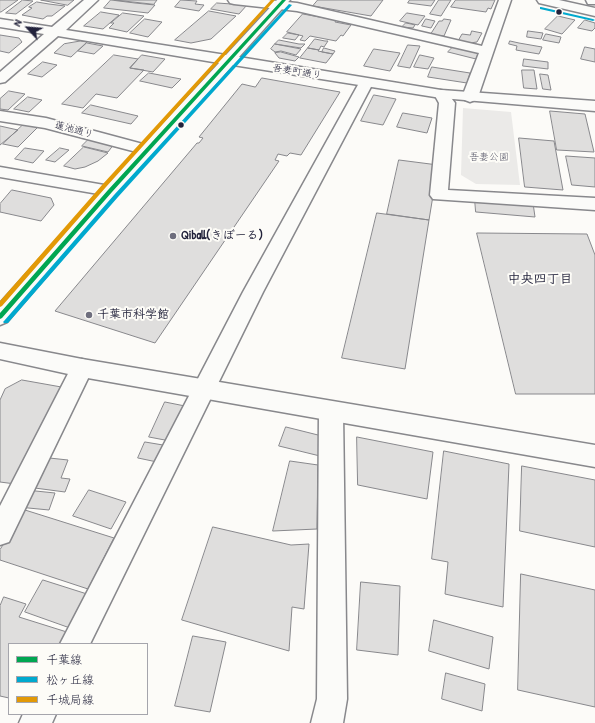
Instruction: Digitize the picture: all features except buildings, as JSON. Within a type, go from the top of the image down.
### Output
[{"type":"street","points":[[0,78],[92,0]]},
{"type":"street","points":[[234,0],[282,2],[297,7],[486,51]]},
{"type":"street","points":[[470,97],[505,0]]},
{"type":"street","points":[[542,0],[592,3]]},
{"type":"street","points":[[0,317],[110,191],[282,2]]},
{"type":"street","name":"吾妻町通り","points":[[0,23],[442,94],[595,106]]},
{"type":"street","points":[[75,643],[202,389],[293,215],[366,83]]},
{"type":"street","points":[[442,94],[447,103],[439,195],[595,204]]},
{"type":"street","name":"蓮池通り","points":[[0,116],[46,123],[148,150]]},
{"type":"street","points":[[0,172],[110,191]]},
{"type":"street","points":[[0,351],[82,368],[331,412],[595,456]]},
{"type":"street","points":[[0,533],[82,368]]},
{"type":"street","points":[[328,723],[332,700],[331,412]]},
{"type":"green space","name":"吾妻公園","points":[[463,108],[511,112],[520,185],[476,184],[461,175]]},
{"type":"transit line","name":"千城局線","points":[[0,305],[104,186],[273,0]]},
{"type":"transit line","name":"千葉線","points":[[0,317],[110,191],[284,0]]},
{"type":"transit line","name":"松ヶ丘線","points":[[6,322],[116,196],[290,5]]},
{"type":"transit line","name":"松ヶ丘線","points":[[541,8],[593,20]]},
{"type":"place","name":"Qiball(きぼーる)","points":[[173,236]]},
{"type":"place","name":"千葉市科学館","points":[[89,315]]},
{"type":"district","name":"中央四丁目","points":[[540,280]]}]
